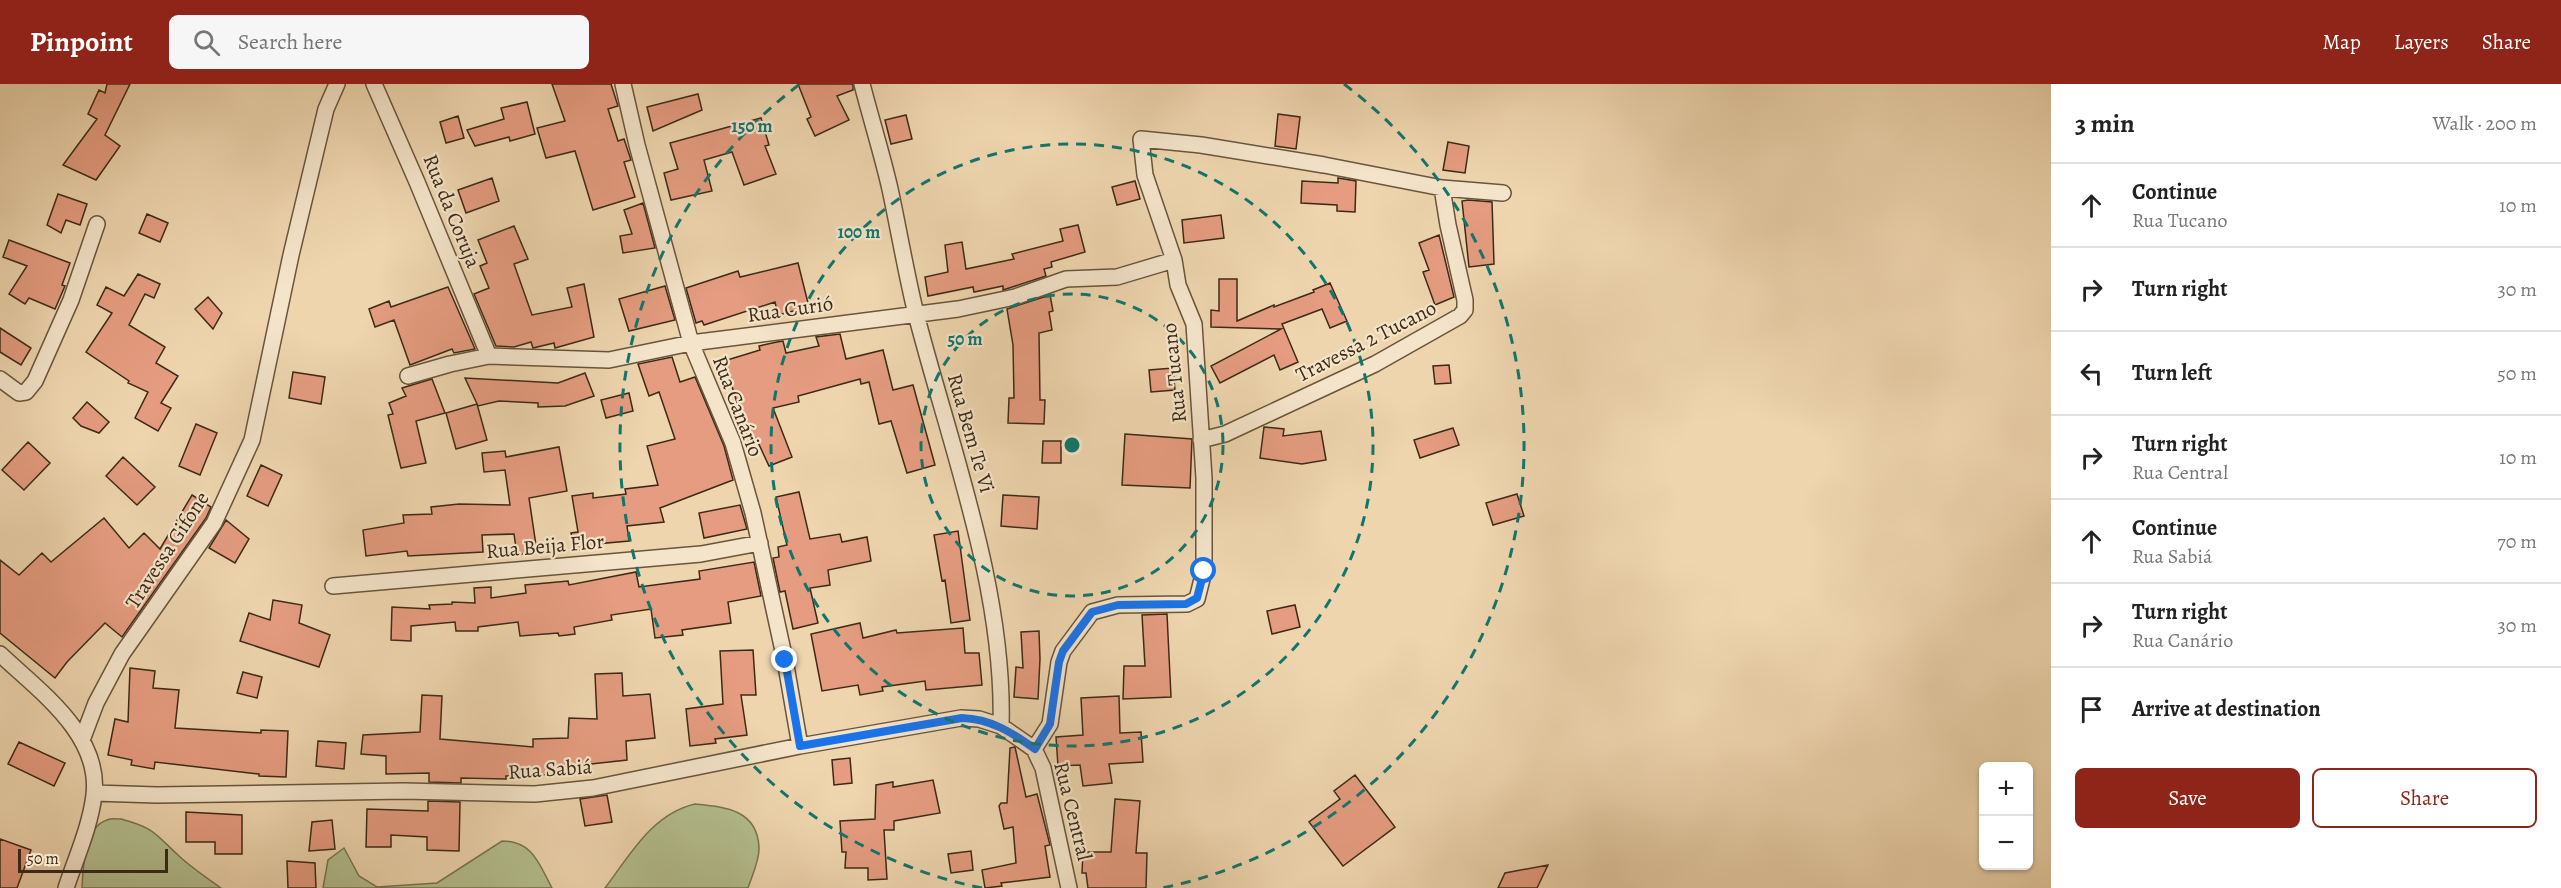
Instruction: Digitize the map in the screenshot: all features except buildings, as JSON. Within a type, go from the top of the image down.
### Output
[{"type":"street","name":"Travessa Gifone","points":[[82,740],[96,703],[122,654],[214,523],[252,440],[291,255],[326,109],[337,84]]},
{"type":"street","name":"Rua da Coruja","points":[[374,84],[489,356]]},
{"type":"street","name":"Rua Canário","points":[[623,84],[637,145],[691,344],[733,443],[760,543],[800,746]]},
{"type":"street","name":"Rua Bem Te Vi","points":[[862,84],[890,188],[916,312],[970,508],[991,606],[1002,699],[1001,726]]},
{"type":"street","name":"Rua Tucano","points":[[1035,749],[1050,724],[1059,662],[1063,651],[1092,612],[1118,605],[1186,604],[1197,598],[1204,571],[1202,440],[1194,324],[1178,285],[1174,260],[1145,176],[1141,139],[1324,165],[1442,188]]},
{"type":"street","points":[[1442,188],[1503,193]]},
{"type":"street","name":"Travessa 2 Tucano","points":[[1202,440],[1225,434],[1375,364],[1460,316],[1465,310],[1465,300],[1442,188]]},
{"type":"street","points":[[0,379],[19,393],[26,392],[35,381],[71,300],[97,224]]},
{"type":"street","name":"Rua Curió","points":[[408,376],[489,356],[609,360],[691,344],[916,312],[958,309],[1015,297],[1066,279],[1117,278],[1174,260]]},
{"type":"street","name":"Rua Beija Flor","points":[[333,586],[702,554],[760,543]]},
{"type":"street","points":[[0,654],[66,718],[82,740],[92,766],[94,793],[90,816],[66,888]]},
{"type":"street","name":"Rua Sabiá","points":[[94,793],[157,795],[405,791],[535,794],[604,786],[800,746],[962,718],[979,719],[1001,726]]},
{"type":"street","name":"Rua Central","points":[[1001,726],[1035,749],[1042,768],[1069,888]]},
{"type":"green space","points":[[695,804],[737,812],[746,817],[752,825],[757,834],[759,852],[748,888],[605,888],[643,837],[654,826],[680,809]]},
{"type":"green space","points":[[121,819],[141,825],[154,833],[189,865],[221,888],[82,888],[89,839],[99,824],[107,820]]},
{"type":"green space","points":[[502,841],[513,842],[528,850],[539,863],[552,888],[323,888],[328,860],[344,848],[359,876],[377,887],[437,883]]},
{"type":"route","points":[[785,660],[800,746],[962,718],[979,719],[1001,726],[1035,749],[1050,724],[1059,662],[1063,651],[1092,612],[1118,605],[1186,604],[1197,598],[1204,571]]}]
